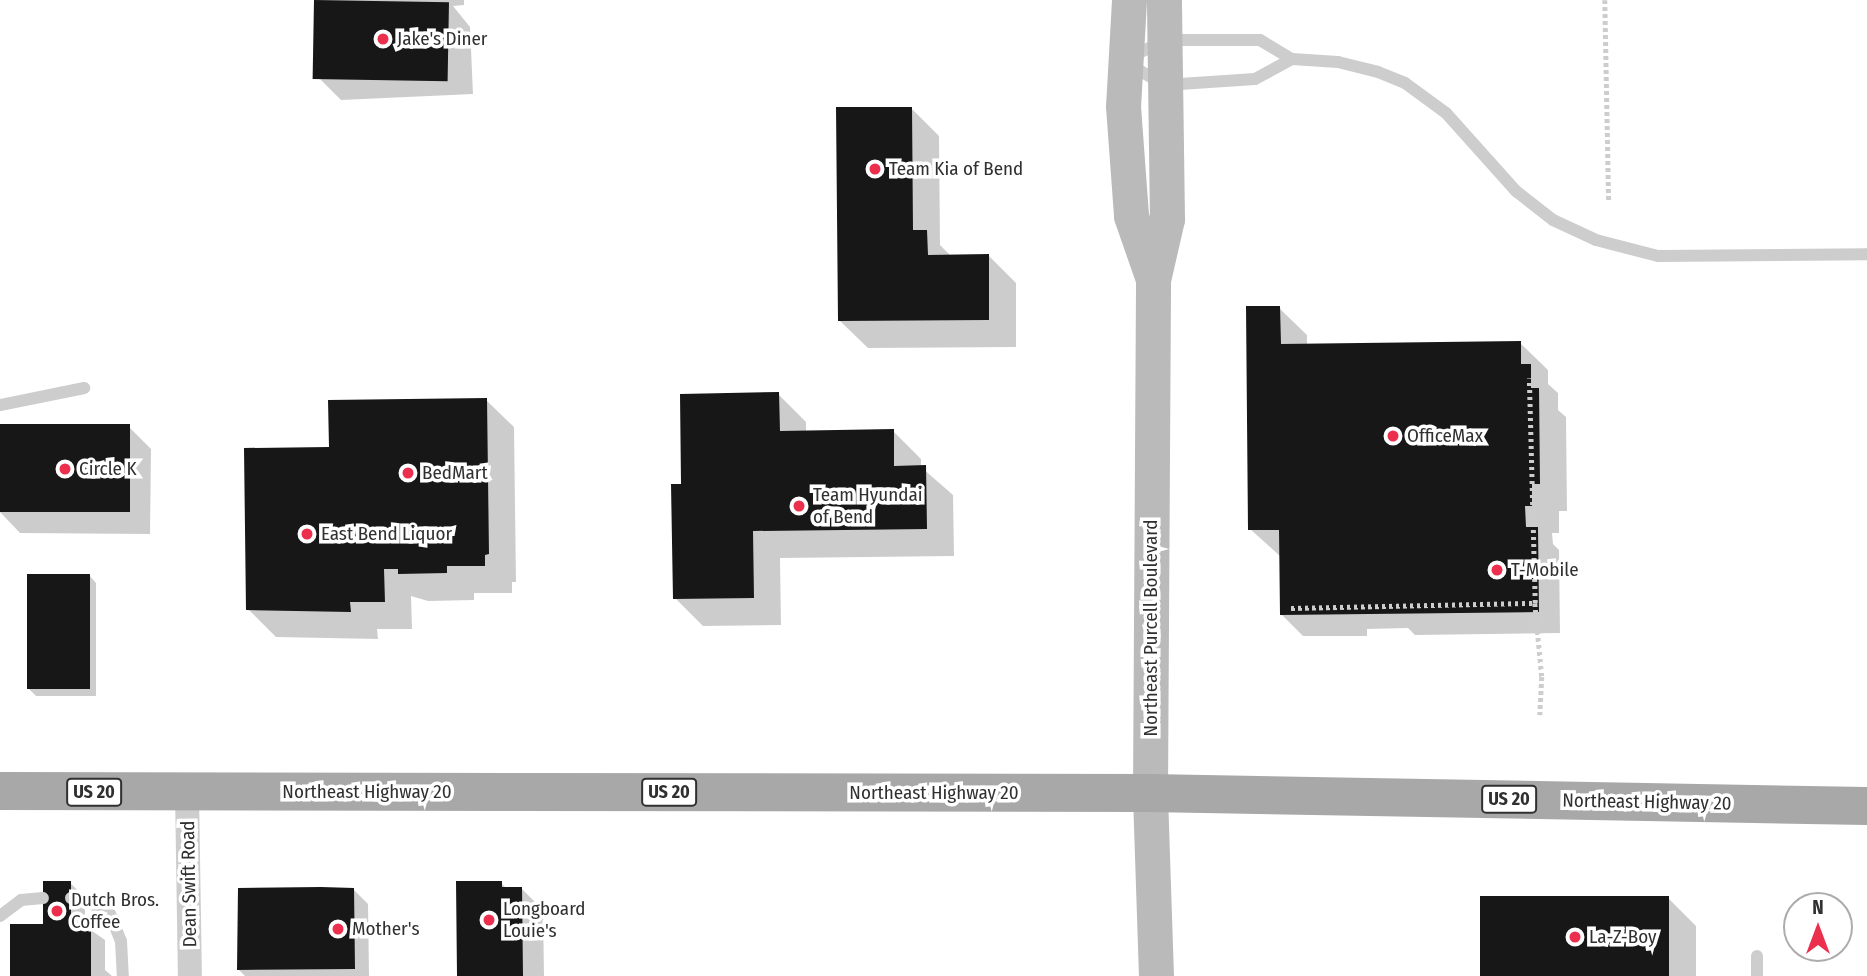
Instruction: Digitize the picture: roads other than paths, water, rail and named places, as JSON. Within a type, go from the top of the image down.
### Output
[{"type":"main road","name":"Northeast Highway 20","points":[[0,791],[1150,793],[1867,806]]},
{"type":"street","name":"Northeast Purcell Boulevard","points":[[1129,0],[1123,61],[1131,216],[1153,280]]},
{"type":"street","name":"Northeast Purcell Boulevard","points":[[1156,976],[1150,793],[1153,280],[1167,219],[1164,0]]},
{"type":"street","name":"Dean Swift Road","points":[[187,792],[190,976]]},
{"type":"lane","points":[[1123,61],[1165,40],[1260,40],[1292,59],[1338,62],[1405,83],[1446,113],[1516,191],[1553,220],[1596,240],[1658,256],[1867,254]]},
{"type":"lane","points":[[1123,61],[1165,85],[1255,79],[1292,59]]},
{"type":"lane","points":[[0,405],[84,388]]},
{"type":"lane","points":[[0,916],[21,900],[43,898]]},
{"type":"lane","points":[[71,898],[84,899],[110,914],[121,941],[123,976]]},
{"type":"lane","points":[[1756,976],[1757,956]]},
{"type":"place","name":"Jake's Diner","points":[[383,39]]},
{"type":"place","name":"Team Kia of Bend","points":[[875,169]]},
{"type":"place","name":"OfficeMax","points":[[1393,436]]},
{"type":"place","name":"Circle K","points":[[65,469]]},
{"type":"place","name":"BedMart","points":[[408,473]]},
{"type":"place","name":"Team Hyundai of Bend","points":[[799,506]]},
{"type":"place","name":"East Bend Liquor","points":[[307,534]]},
{"type":"place","name":"T-Mobile","points":[[1497,570]]},
{"type":"place","name":"Dutch Bros. Coffee","points":[[57,911]]},
{"type":"place","name":"Longboard Louie's","points":[[489,920]]},
{"type":"place","name":"Mother's","points":[[338,929]]},
{"type":"place","name":"La-Z-Boy","points":[[1575,937]]}]
